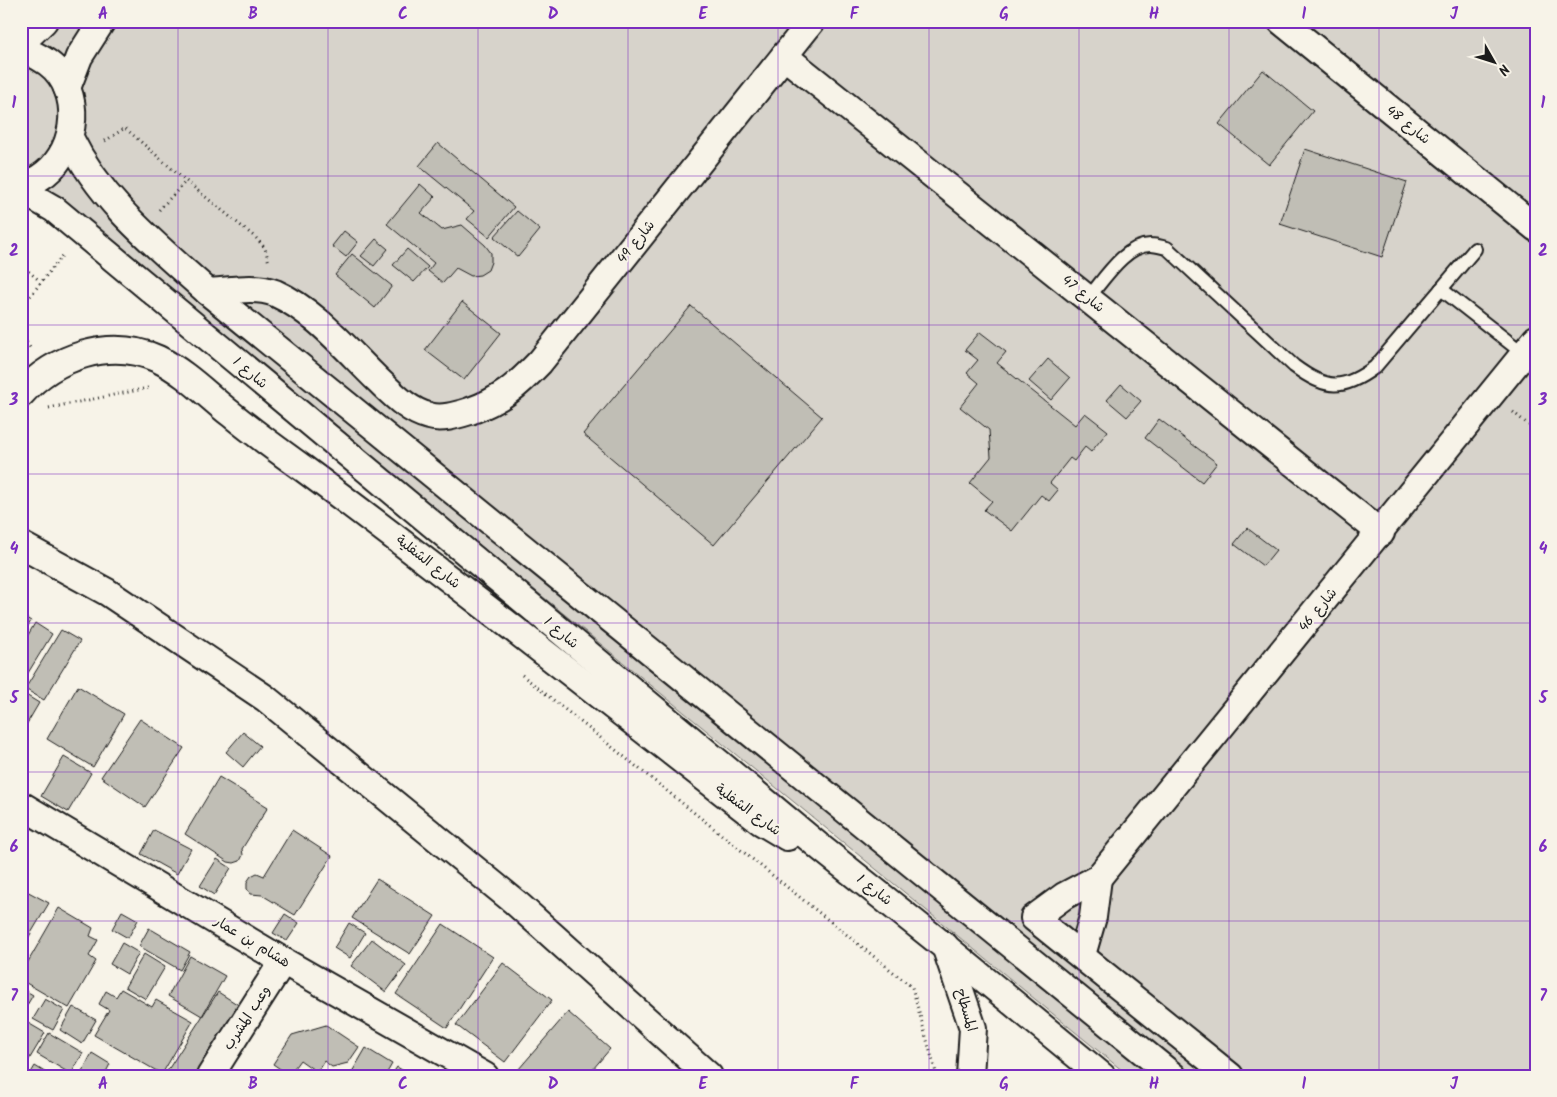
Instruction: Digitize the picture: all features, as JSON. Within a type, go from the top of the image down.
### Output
[{"type":"street","points":[[21,43],[44,21]]},
{"type":"street","points":[[67,88],[79,57],[102,21]]},
{"type":"street","name":"شارع 49","points":[[208,292],[254,289],[274,292],[324,327],[398,399],[414,410],[430,417],[454,416],[492,403],[510,392],[525,377],[812,21]]},
{"type":"street","name":"شارع 48","points":[[1281,21],[1536,228]]},
{"type":"street","points":[[21,50],[37,55],[55,69],[67,88],[73,113],[70,138],[58,160],[40,178],[21,185]]},
{"type":"street","name":"شارع 47","points":[[784,56],[1380,533]]},
{"type":"street","points":[[70,138],[90,174],[109,199],[140,231],[208,292],[1173,1076]]},
{"type":"street","name":"شارع 1","points":[[21,190],[54,209],[820,848],[944,946],[1102,1076]]},
{"type":"street","name":"شارع 46","points":[[1082,955],[1034,918],[1064,896],[1098,878],[1530,346]]},
{"type":"street","name":"شارع الشفلية","points":[[30,402],[45,372],[65,361],[88,352],[123,350],[157,359],[187,378],[247,428],[365,513],[760,821],[788,838],[820,848]]},
{"type":"street","points":[[21,544],[107,592],[264,698],[515,902],[710,1076]]},
{"type":"street","name":"هشام بن عمار","points":[[21,805],[284,961],[485,1076]]},
{"type":"street","points":[[1098,878],[1093,917],[1082,955],[1230,1076]]},
{"type":"street","name":"المسطاح","points":[[944,946],[974,1028],[970,1076]]},
{"type":"street","name":"وعب المشرب","points":[[210,1076],[284,961]]},
{"type":"lane","points":[[1088,298],[1124,257],[1137,248],[1152,244],[1167,248],[1294,366],[1312,380],[1334,385],[1357,380],[1375,367],[1475,249]]},
{"type":"lane","points":[[1441,289],[1530,346]]},
{"type":"path","points":[[140,231],[186,181]]},
{"type":"path","points":[[21,266],[40,281]]},
{"type":"path","points":[[30,402],[150,387]]},
{"type":"path","points":[[516,670],[912,987],[937,1076]]},
{"type":"shaded area","points":[[21,21],[1536,21],[1536,1076],[1129,1076],[21,170]]},
{"type":"building","points":[[1263,70],[1313,111],[1269,165],[1219,124]]},
{"type":"building","points":[[438,143],[514,207],[489,237],[467,219],[474,211],[419,166]]},
{"type":"building","points":[[1305,149],[1407,182],[1382,257],[1280,224]]},
{"type":"building","points":[[420,184],[435,197],[421,213],[442,230],[462,225],[485,245],[491,253],[491,262],[488,270],[480,275],[471,276],[456,268],[443,283],[428,271],[434,263],[387,224]]},
{"type":"building","points":[[517,211],[540,230],[518,257],[494,237]]},
{"type":"building","points":[[344,231],[358,242],[346,257],[332,246]]},
{"type":"building","points":[[376,239],[388,249],[374,266],[361,256]]},
{"type":"building","points":[[407,249],[428,267],[414,282],[393,265]]},
{"type":"building","points":[[352,254],[392,286],[375,308],[335,275]]},
{"type":"building","points":[[462,302],[501,333],[464,380],[425,350]]},
{"type":"building","points":[[691,306],[822,417],[714,545],[583,434]]},
{"type":"building","points":[[980,332],[1006,352],[997,363],[1075,425],[1085,413],[1108,431],[1091,452],[1085,447],[1074,461],[1070,458],[1050,483],[1058,490],[1049,501],[1041,495],[1012,531],[984,510],[992,501],[970,483],[991,457],[989,430],[960,407],[979,383],[967,373],[978,360],[965,350]]},
{"type":"building","points":[[1048,359],[1070,378],[1051,400],[1029,381]]},
{"type":"building","points":[[1121,384],[1141,401],[1127,417],[1107,400]]},
{"type":"building","points":[[1159,419],[1217,463],[1202,482],[1145,438]]},
{"type":"building","points":[[1247,528],[1276,550],[1263,566],[1234,544]]},
{"type":"building","points":[[21,615],[31,621],[23,634],[21,633]]},
{"type":"building","points":[[35,623],[52,634],[23,681],[21,647]]},
{"type":"building","points":[[61,630],[80,641],[44,700],[25,689]]},
{"type":"building","points":[[78,686],[124,714],[93,767],[47,739]]},
{"type":"building","points":[[21,692],[39,703],[22,732],[21,732]]},
{"type":"building","points":[[140,719],[184,748],[145,807],[101,777]]},
{"type":"building","points":[[243,732],[260,746],[243,767],[226,752]]},
{"type":"building","points":[[64,757],[91,773],[68,812],[41,796]]},
{"type":"building","points":[[219,777],[268,807],[242,849],[243,855],[240,861],[234,863],[228,862],[185,834]]},
{"type":"building","points":[[154,830],[191,849],[177,874],[141,854]]},
{"type":"building","points":[[292,830],[332,856],[295,915],[262,895],[251,894],[247,889],[247,882],[251,876],[257,873],[264,876]]},
{"type":"building","points":[[217,859],[231,868],[214,895],[200,886]]},
{"type":"building","points":[[377,879],[435,916],[410,954],[352,918]]},
{"type":"building","points":[[21,888],[49,903],[21,950]]},
{"type":"building","points":[[59,908],[93,928],[90,936],[98,940],[89,956],[96,961],[69,1008],[21,980],[21,974]]},
{"type":"building","points":[[122,911],[138,920],[128,938],[112,929]]},
{"type":"building","points":[[285,914],[299,923],[287,941],[273,933]]},
{"type":"building","points":[[349,923],[365,933],[350,958],[334,948]]},
{"type":"building","points":[[443,924],[493,957],[447,1028],[396,994]]},
{"type":"building","points":[[149,928],[190,952],[180,970],[139,946]]},
{"type":"building","points":[[372,939],[406,965],[386,992],[351,966]]},
{"type":"building","points":[[122,943],[139,953],[127,974],[110,964]]},
{"type":"building","points":[[144,954],[165,967],[146,999],[125,987]]},
{"type":"building","points":[[190,956],[225,976],[202,1016],[168,996]]},
{"type":"building","points":[[503,963],[552,1000],[505,1062],[456,1025]]},
{"type":"building","points":[[21,988],[33,995],[21,1015]]},
{"type":"building","points":[[121,989],[152,1007],[156,1000],[193,1021],[162,1074],[94,1035],[109,1010],[99,1004],[106,991],[116,997]]},
{"type":"building","points":[[218,992],[248,1011],[206,1076],[164,1076]]},
{"type":"building","points":[[45,999],[64,1010],[53,1030],[33,1019]]},
{"type":"building","points":[[73,1007],[96,1020],[82,1044],[60,1030]]},
{"type":"building","points":[[568,1012],[610,1049],[587,1076],[525,1076],[518,1070]]},
{"type":"building","points":[[23,1020],[45,1033],[21,1073],[21,1023]]},
{"type":"building","points":[[326,1025],[359,1047],[348,1063],[332,1067],[324,1061],[317,1072],[300,1060],[289,1075],[273,1064],[292,1035]]},
{"type":"building","points":[[49,1033],[83,1053],[71,1074],[37,1054]]},
{"type":"building","points":[[366,1048],[392,1064],[385,1076],[358,1076],[352,1072]]},
{"type":"building","points":[[92,1053],[110,1064],[104,1076],[80,1076]]},
{"type":"building","points":[[35,1066],[51,1076],[29,1076]]},
{"type":"building","points":[[397,1067],[412,1076],[391,1076]]}]
